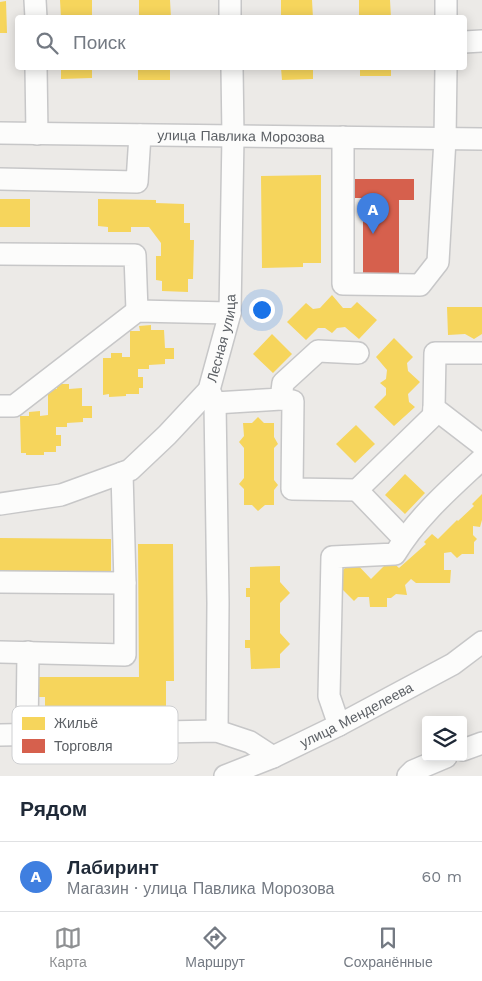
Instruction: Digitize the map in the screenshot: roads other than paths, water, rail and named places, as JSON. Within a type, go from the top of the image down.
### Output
[{"type":"street","points":[[35,0],[36,15]]},
{"type":"street","points":[[230,0],[230,15]]},
{"type":"street","points":[[446,0],[446,15]]},
{"type":"street","points":[[467,42],[482,41]]},
{"type":"street","points":[[36,70],[37,134]]},
{"type":"street","name":"Лесная улица","points":[[0,504],[61,495],[130,470],[212,396],[230,313],[233,136],[232,70]]},
{"type":"street","points":[[343,138],[343,284],[420,285],[438,262],[445,139],[446,70]]},
{"type":"street","name":"улица Павлика Морозова","points":[[0,133],[482,139]]},
{"type":"street","points":[[0,180],[137,182],[140,135]]},
{"type":"street","points":[[0,254],[135,255],[137,311]]},
{"type":"street","points":[[0,406],[14,406],[137,311],[230,313]]},
{"type":"street","points":[[281,399],[283,384],[318,351],[358,354]]},
{"type":"street","points":[[356,490],[433,416],[435,353],[482,354]]},
{"type":"street","points":[[217,731],[218,603],[212,396],[292,401],[292,489],[356,490],[404,539]]},
{"type":"street","points":[[434,408],[482,445]]},
{"type":"street","points":[[339,725],[329,696],[332,557],[395,554],[404,539],[444,495],[482,459]]},
{"type":"street","points":[[0,652],[125,655],[122,473]]},
{"type":"street","points":[[0,582],[125,583]]},
{"type":"street","name":"улица Менделеева","points":[[225,776],[273,757],[339,725],[453,664],[482,642]]},
{"type":"street","points":[[27,706],[28,652]]},
{"type":"street","points":[[178,732],[217,731],[250,742],[273,757]]},
{"type":"street","points":[[467,749],[482,743]]},
{"type":"street","points":[[408,776],[414,771],[437,761]]},
{"type":"place","name":"Лабиринт","points":[[373,234]]}]
